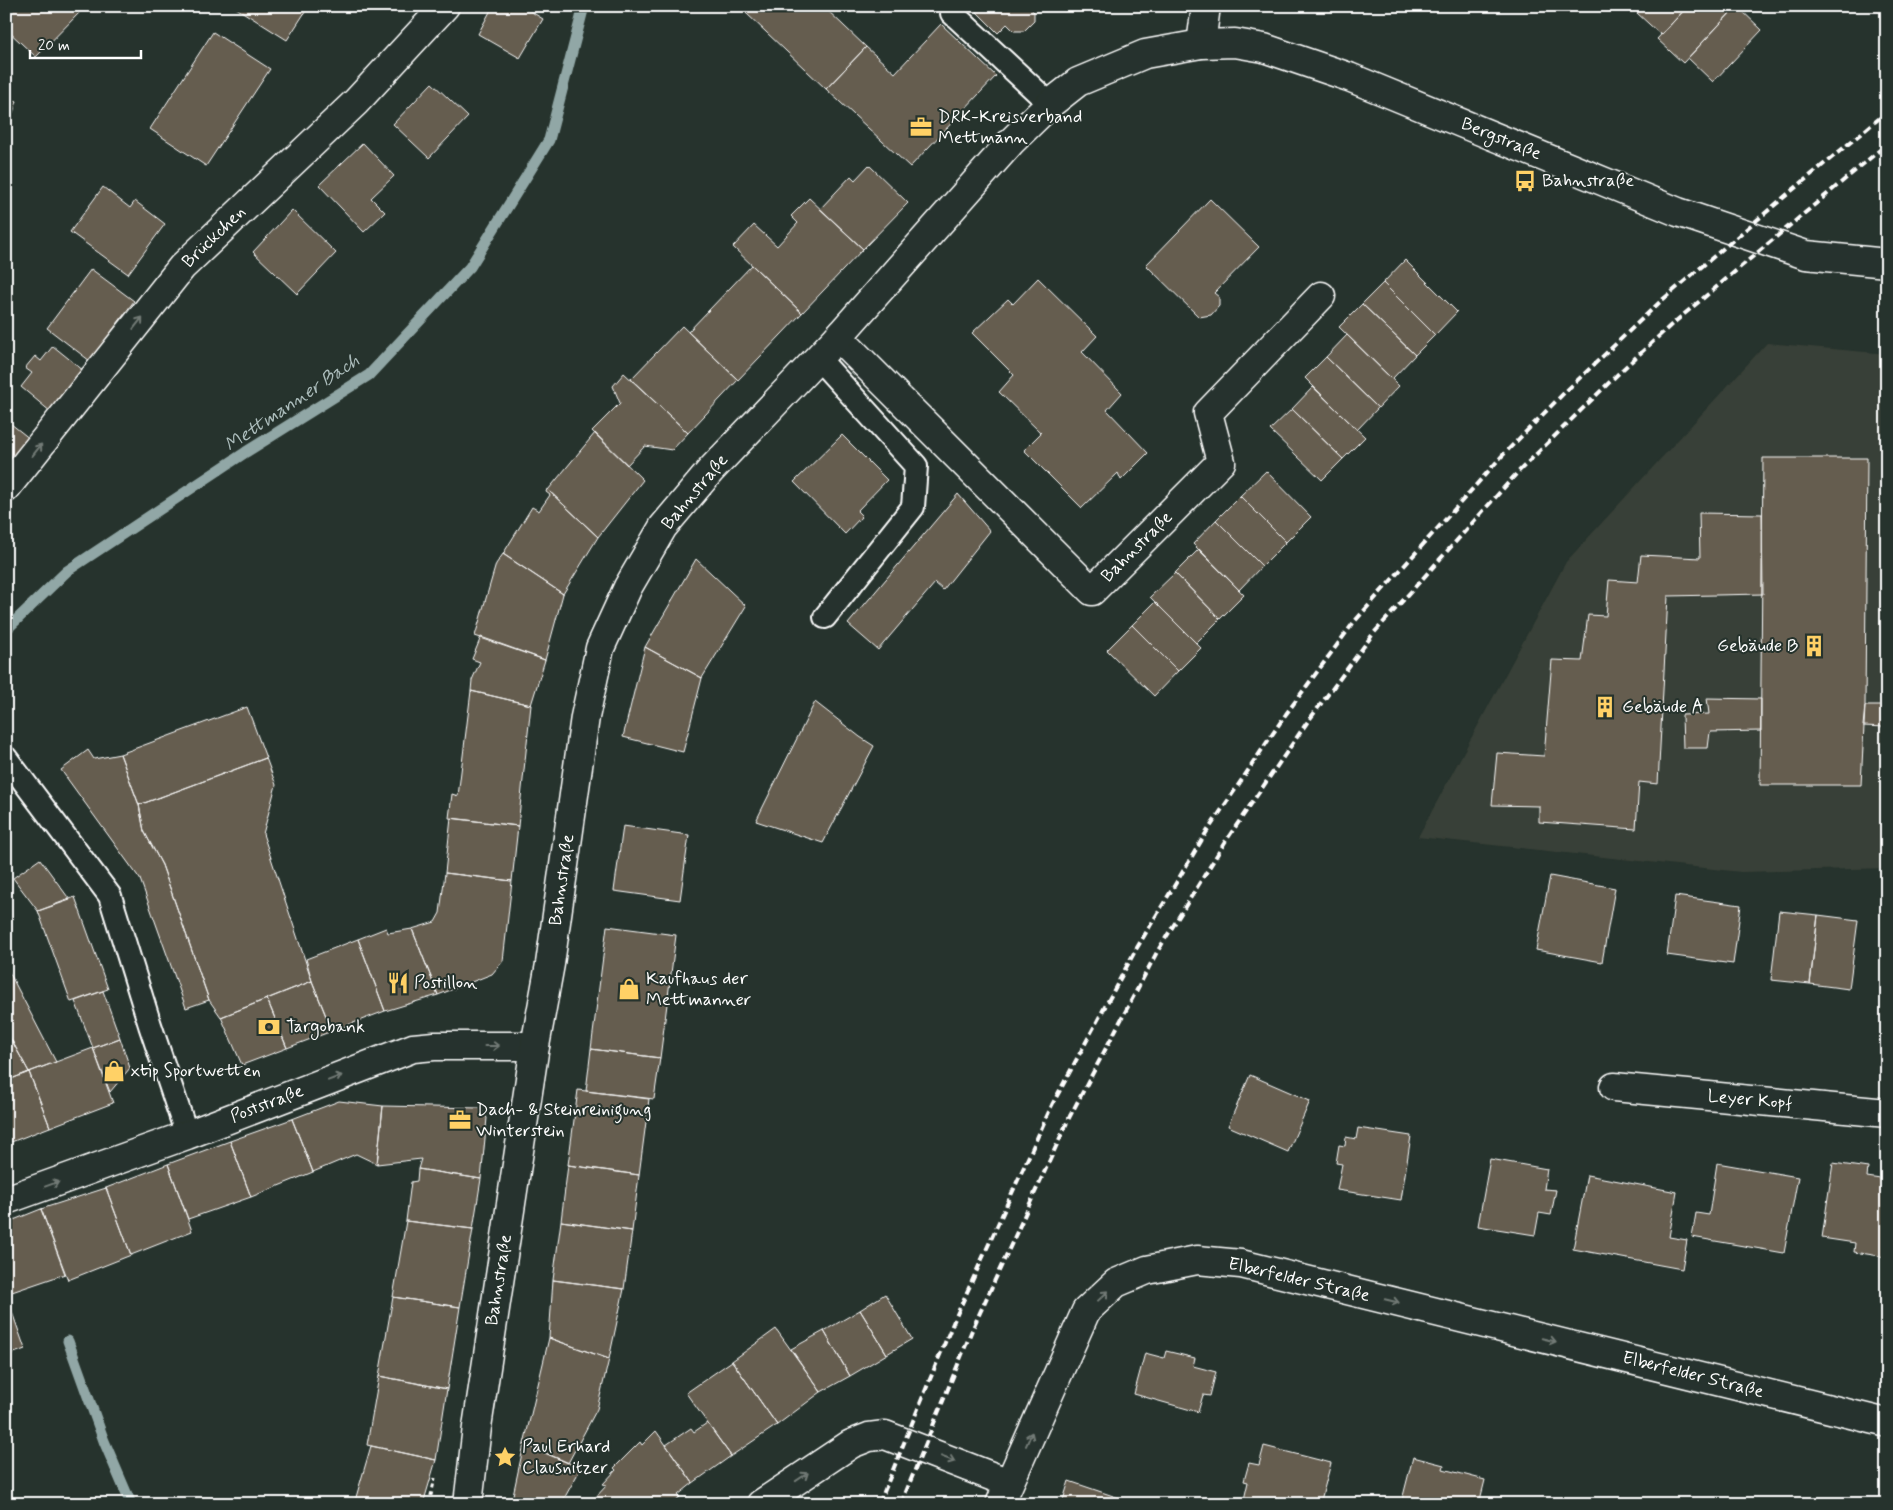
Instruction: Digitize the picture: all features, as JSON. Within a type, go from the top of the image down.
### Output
[{"type":"street","name":"Brückchen","points":[[6,488],[182,267],[356,102],[445,6]]},
{"type":"street","points":[[1201,44],[1206,6]]},
{"type":"street","name":"Bergstraße","points":[[1201,44],[1235,43],[1264,48],[1349,77],[1678,212],[1806,255],[1887,262]]},
{"type":"street","name":"Bahnstraße","points":[[468,1504],[477,1427],[535,1046],[551,954],[585,717],[600,648],[628,587],[663,528],[711,470],[838,337],[1005,150],[1050,104],[1078,82],[1145,54],[1201,44]]},
{"type":"street","name":"Bahnstraße","points":[[838,337],[1092,591],[1222,462],[1208,413],[1320,296]]},
{"type":"street","name":"Poststraße","points":[[6,1200],[187,1135],[413,1048],[434,1046],[535,1046]]},
{"type":"street","name":"Leyer Kopf","points":[[1614,1087],[1887,1113]]},
{"type":"street","name":"Elberfelder Straße","points":[[761,1504],[851,1444],[869,1437],[885,1434],[1004,1493],[1086,1312],[1116,1283],[1146,1270],[1197,1260],[1241,1264],[1887,1423]]},
{"type":"lane","points":[[952,12],[1050,104]]},
{"type":"lane","points":[[818,358],[916,466],[912,507],[825,617]]},
{"type":"lane","points":[[6,758],[110,896],[187,1135]]},
{"type":"shaded area","points":[[1767,343],[1887,354],[1887,868],[1741,872],[1418,837],[1566,562]]},
{"type":"building","points":[[6,6],[75,6],[81,11],[36,57],[6,29]]},
{"type":"building","points":[[233,6],[309,6],[287,40]]},
{"type":"building","points":[[493,6],[522,6],[543,19],[520,58],[478,34]]},
{"type":"building","points":[[752,6],[823,6],[866,47],[826,89],[746,13]]},
{"type":"building","points":[[971,6],[1034,6],[1031,9],[1034,12],[1034,21],[1024,31],[1014,31],[1007,24],[998,33]]},
{"type":"building","points":[[1643,6],[1688,6],[1661,35],[1637,13]]},
{"type":"building","points":[[1688,6],[1728,6],[1733,10],[1683,63],[1657,39]]},
{"type":"building","points":[[1737,6],[1762,30],[1713,82],[1688,58]]},
{"type":"building","points":[[941,24],[996,76],[910,167],[826,89],[866,47],[895,73]]},
{"type":"building","points":[[213,32],[270,69],[206,166],[150,129]]},
{"type":"building","points":[[432,83],[468,117],[429,158],[393,124]]},
{"type":"building","points":[[6,97],[17,101],[6,134]]},
{"type":"building","points":[[363,143],[394,176],[371,198],[385,212],[364,232],[319,185]]},
{"type":"building","points":[[869,165],[908,203],[863,249],[820,209],[851,176],[855,180]]},
{"type":"building","points":[[103,187],[130,208],[135,201],[165,224],[128,274],[70,232]]},
{"type":"building","points":[[809,198],[863,249],[802,313],[733,247],[754,225],[777,246],[798,223],[791,216]]},
{"type":"building","points":[[1210,199],[1259,247],[1214,293],[1219,297],[1219,306],[1211,315],[1199,317],[1146,265]]},
{"type":"building","points":[[292,210],[336,253],[297,294],[253,252]]},
{"type":"building","points":[[1405,260],[1457,312],[1435,335],[1383,283]]},
{"type":"building","points":[[752,265],[802,313],[738,380],[688,332]]},
{"type":"building","points":[[91,269],[134,301],[90,361],[47,328]]},
{"type":"building","points":[[1038,278],[1097,336],[1082,352],[1122,393],[1107,410],[1148,453],[1121,480],[1118,473],[1082,508],[1024,450],[1041,433],[999,392],[1014,375],[972,333],[1008,299],[1013,304]]},
{"type":"building","points":[[1383,283],[1435,335],[1415,355],[1362,304]]},
{"type":"building","points":[[1362,304],[1415,355],[1392,379],[1339,327]]},
{"type":"building","points":[[682,326],[738,380],[688,433],[631,379]]},
{"type":"building","points":[[1347,335],[1399,386],[1378,408],[1326,357]]},
{"type":"building","points":[[53,346],[84,371],[51,412],[21,387],[32,373],[25,368],[35,356],[41,361]]},
{"type":"building","points":[[1326,357],[1378,408],[1357,430],[1305,378]]},
{"type":"building","points":[[624,373],[688,433],[672,450],[645,446],[627,465],[592,431],[620,403],[613,386]]},
{"type":"building","points":[[1313,387],[1365,437],[1343,459],[1292,409]]},
{"type":"building","points":[[1292,409],[1343,459],[1322,480],[1270,430]]},
{"type":"building","points":[[6,420],[30,439],[6,466]]},
{"type":"building","points":[[595,433],[643,480],[598,537],[548,490]]},
{"type":"building","points":[[842,435],[887,480],[857,511],[862,516],[845,534],[794,482]]},
{"type":"building","name":"Gebäude B","points":[[1763,458],[1867,458],[1865,706],[1861,785],[1760,785]]},
{"type":"building","points":[[1266,471],[1311,517],[1286,542],[1240,496]]},
{"type":"building","points":[[547,489],[598,537],[563,594],[503,554],[532,507],[539,511],[550,495],[546,492]]},
{"type":"building","points":[[958,494],[990,531],[943,590],[935,583],[878,650],[848,624]]},
{"type":"building","points":[[1240,496],[1286,542],[1262,566],[1216,520]]},
{"type":"building","name":"Gebäude A","points":[[1699,513],[1762,514],[1763,594],[1668,596],[1658,784],[1639,782],[1636,829],[1539,822],[1539,806],[1492,805],[1497,753],[1544,756],[1552,660],[1582,661],[1588,615],[1606,616],[1609,580],[1638,582],[1641,555],[1700,558]]},
{"type":"building","points":[[1216,520],[1262,566],[1239,590],[1193,544]]},
{"type":"building","points":[[1199,549],[1244,595],[1220,619],[1175,573]]},
{"type":"building","points":[[503,554],[563,594],[545,660],[475,636],[496,564]]},
{"type":"building","points":[[696,559],[746,606],[702,678],[645,647]]},
{"type":"building","points":[[1175,573],[1220,619],[1196,643],[1150,597]]},
{"type":"building","points":[[1155,602],[1201,648],[1178,671],[1132,625]]},
{"type":"building","points":[[1132,625],[1178,671],[1154,696],[1107,650]]},
{"type":"building","points":[[481,637],[545,660],[531,705],[471,691],[472,680],[480,662],[472,659]]},
{"type":"building","points":[[645,647],[702,678],[683,752],[623,737]]},
{"type":"building","points":[[471,691],[531,705],[518,826],[449,818],[452,794],[458,796]]},
{"type":"building","points":[[1707,698],[1761,699],[1761,731],[1710,732],[1708,748],[1683,748],[1682,715],[1709,714]]},
{"type":"building","points":[[815,702],[874,746],[823,843],[756,821]]},
{"type":"building","points":[[1865,706],[1887,706],[1887,727],[1863,726]]},
{"type":"building","points":[[247,707],[266,758],[139,805],[120,754]]},
{"type":"building","points":[[88,750],[94,759],[120,754],[139,805],[144,831],[162,865],[209,1000],[186,1008],[140,879],[61,770]]},
{"type":"building","points":[[266,758],[276,785],[263,834],[312,981],[221,1017],[209,1000],[162,865],[144,831],[139,805]]},
{"type":"building","points":[[451,818],[518,826],[512,881],[445,873]]},
{"type":"building","points":[[623,826],[689,835],[680,900],[614,891]]},
{"type":"building","points":[[40,859],[70,900],[38,911],[13,878]]},
{"type":"building","points":[[445,873],[512,881],[503,961],[492,974],[438,995],[412,929],[435,922],[440,913]]},
{"type":"building","points":[[1550,876],[1615,888],[1602,962],[1536,950]]},
{"type":"building","points":[[1675,896],[1741,905],[1733,964],[1667,955]]},
{"type":"building","points":[[75,897],[108,989],[71,1002],[38,911]]},
{"type":"building","points":[[1779,911],[1818,915],[1810,984],[1771,980]]},
{"type":"building","points":[[1818,915],[1858,920],[1849,989],[1810,984]]},
{"type":"building","points":[[607,926],[676,935],[660,1058],[591,1049]]},
{"type":"building","points":[[386,928],[388,933],[412,929],[438,995],[385,1011],[358,939]]},
{"type":"building","points":[[358,939],[385,1011],[332,1031],[312,981],[306,959]]},
{"type":"building","points":[[6,966],[56,1062],[29,1072],[6,1030]]},
{"type":"building","points":[[312,981],[332,1031],[287,1048],[267,999]]},
{"type":"building","points":[[103,991],[120,1038],[93,1048],[75,1001]]},
{"type":"building","points":[[267,999],[287,1048],[242,1065],[221,1017]]},
{"type":"building","points":[[6,1030],[29,1072],[6,1081]]},
{"type":"building","points":[[120,1038],[130,1068],[110,1092],[93,1048]]},
{"type":"building","points":[[93,1048],[113,1103],[50,1127],[29,1072]]},
{"type":"building","points":[[591,1049],[660,1058],[654,1099],[586,1091]]},
{"type":"building","points":[[29,1072],[50,1127],[6,1144],[6,1081]]},
{"type":"building","points":[[1250,1075],[1310,1101],[1288,1152],[1228,1126]]},
{"type":"building","points":[[578,1090],[649,1099],[639,1175],[568,1165]]},
{"type":"building","points":[[339,1101],[383,1106],[377,1164],[356,1154],[313,1172],[292,1119]]},
{"type":"building","points":[[383,1106],[480,1108],[487,1118],[481,1179],[418,1169],[421,1159],[377,1164]]},
{"type":"building","points":[[292,1119],[313,1172],[251,1197],[230,1141]]},
{"type":"building","points":[[1358,1128],[1411,1136],[1401,1200],[1337,1190],[1342,1164],[1336,1163],[1339,1145],[1345,1146],[1346,1137],[1356,1139]]},
{"type":"building","points":[[230,1141],[251,1197],[188,1219],[168,1164]]},
{"type":"building","points":[[1490,1159],[1547,1169],[1544,1189],[1556,1190],[1551,1215],[1539,1213],[1535,1235],[1478,1226]]},
{"type":"building","points":[[1717,1163],[1798,1177],[1784,1253],[1692,1237],[1696,1213],[1709,1215]]},
{"type":"building","points":[[1833,1163],[1868,1168],[1867,1177],[1887,1180],[1886,1257],[1854,1252],[1855,1243],[1822,1238]]},
{"type":"building","points":[[168,1164],[192,1231],[131,1255],[106,1188]]},
{"type":"building","points":[[568,1165],[639,1175],[632,1231],[561,1221]]},
{"type":"building","points":[[418,1169],[481,1179],[473,1229],[406,1221],[411,1182],[417,1181]]},
{"type":"building","points":[[1587,1175],[1677,1192],[1669,1237],[1687,1240],[1682,1269],[1573,1249]]},
{"type":"building","points":[[106,1188],[131,1255],[68,1280],[41,1209]]},
{"type":"building","points":[[41,1209],[65,1274],[6,1294],[6,1223]]},
{"type":"building","points":[[406,1221],[473,1229],[460,1307],[393,1297]]},
{"type":"building","points":[[561,1221],[632,1231],[624,1289],[553,1280]]},
{"type":"building","points":[[553,1280],[624,1289],[609,1359],[549,1338]]},
{"type":"building","points":[[885,1294],[912,1339],[887,1354],[860,1310]]},
{"type":"building","points":[[6,1295],[25,1349],[6,1356]]},
{"type":"building","points":[[393,1297],[460,1307],[447,1389],[379,1376]]},
{"type":"building","points":[[860,1310],[887,1354],[850,1376],[824,1331]]},
{"type":"building","points":[[776,1329],[821,1392],[777,1425],[732,1361]]},
{"type":"building","points":[[824,1331],[850,1376],[821,1392],[791,1349]]},
{"type":"building","points":[[549,1338],[609,1359],[597,1409],[568,1463],[524,1444]]},
{"type":"building","points":[[1166,1351],[1195,1358],[1193,1366],[1216,1372],[1210,1396],[1203,1395],[1198,1412],[1134,1394],[1145,1353],[1164,1358]]},
{"type":"building","points":[[732,1361],[777,1425],[731,1456],[686,1393]]},
{"type":"building","points":[[379,1376],[447,1389],[436,1460],[367,1445]]},
{"type":"building","points":[[707,1423],[731,1456],[693,1483],[666,1445],[691,1428],[694,1432]]},
{"type":"building","points":[[656,1431],[693,1483],[678,1495],[680,1497],[673,1504],[601,1504],[594,1499],[607,1485],[603,1484],[616,1470],[614,1468],[640,1442],[642,1445]]},
{"type":"building","points":[[524,1444],[581,1468],[561,1504],[524,1504],[513,1495]]},
{"type":"building","points":[[371,1446],[436,1460],[423,1504],[354,1504]]},
{"type":"building","points":[[1264,1446],[1331,1463],[1320,1504],[1243,1504],[1248,1482],[1244,1481],[1249,1463],[1259,1465]]},
{"type":"building","points":[[1413,1457],[1444,1465],[1443,1469],[1485,1480],[1479,1504],[1401,1504]]},
{"type":"building","points":[[1069,1481],[1125,1500],[1124,1504],[1075,1504],[1063,1500]]},
{"type":"waterway","name":"Mettmanner Bach","points":[[6,630],[67,571],[246,452],[369,375],[470,267],[549,140],[584,6]]},
{"type":"waterway","name":"Mettmanner Bach","points":[[68,1341],[104,1441],[131,1504]]},
{"type":"railway","points":[[879,1504],[953,1323],[1052,1105],[1135,951],[1206,833],[1286,714],[1354,622],[1501,457],[1565,392],[1661,301],[1887,112]]},
{"type":"railway","points":[[901,1504],[972,1330],[1070,1116],[1157,952],[1225,842],[1306,724],[1373,634],[1518,472],[1670,326],[1887,144]]},
{"type":"place","name":"DRK-Kreisverband Mettmann","points":[[921,127]]},
{"type":"place","name":"Bahnstraße","points":[[1525,181]]},
{"type":"place","name":"Gebäude B","points":[[1814,646]]},
{"type":"place","name":"Gebäude A","points":[[1605,707]]},
{"type":"place","name":"Postillon","points":[[398,983]]},
{"type":"place","name":"Kaufhaus der Mettmanner","points":[[629,989]]},
{"type":"place","name":"Targobank","points":[[269,1027]]},
{"type":"place","name":"xtip Sportwetten","points":[[114,1071]]},
{"type":"place","name":"Dach- & Steinreinigung Winterstein","points":[[460,1120]]},
{"type":"place","name":"Paul Erhard Clausnitzer","points":[[505,1457]]}]
